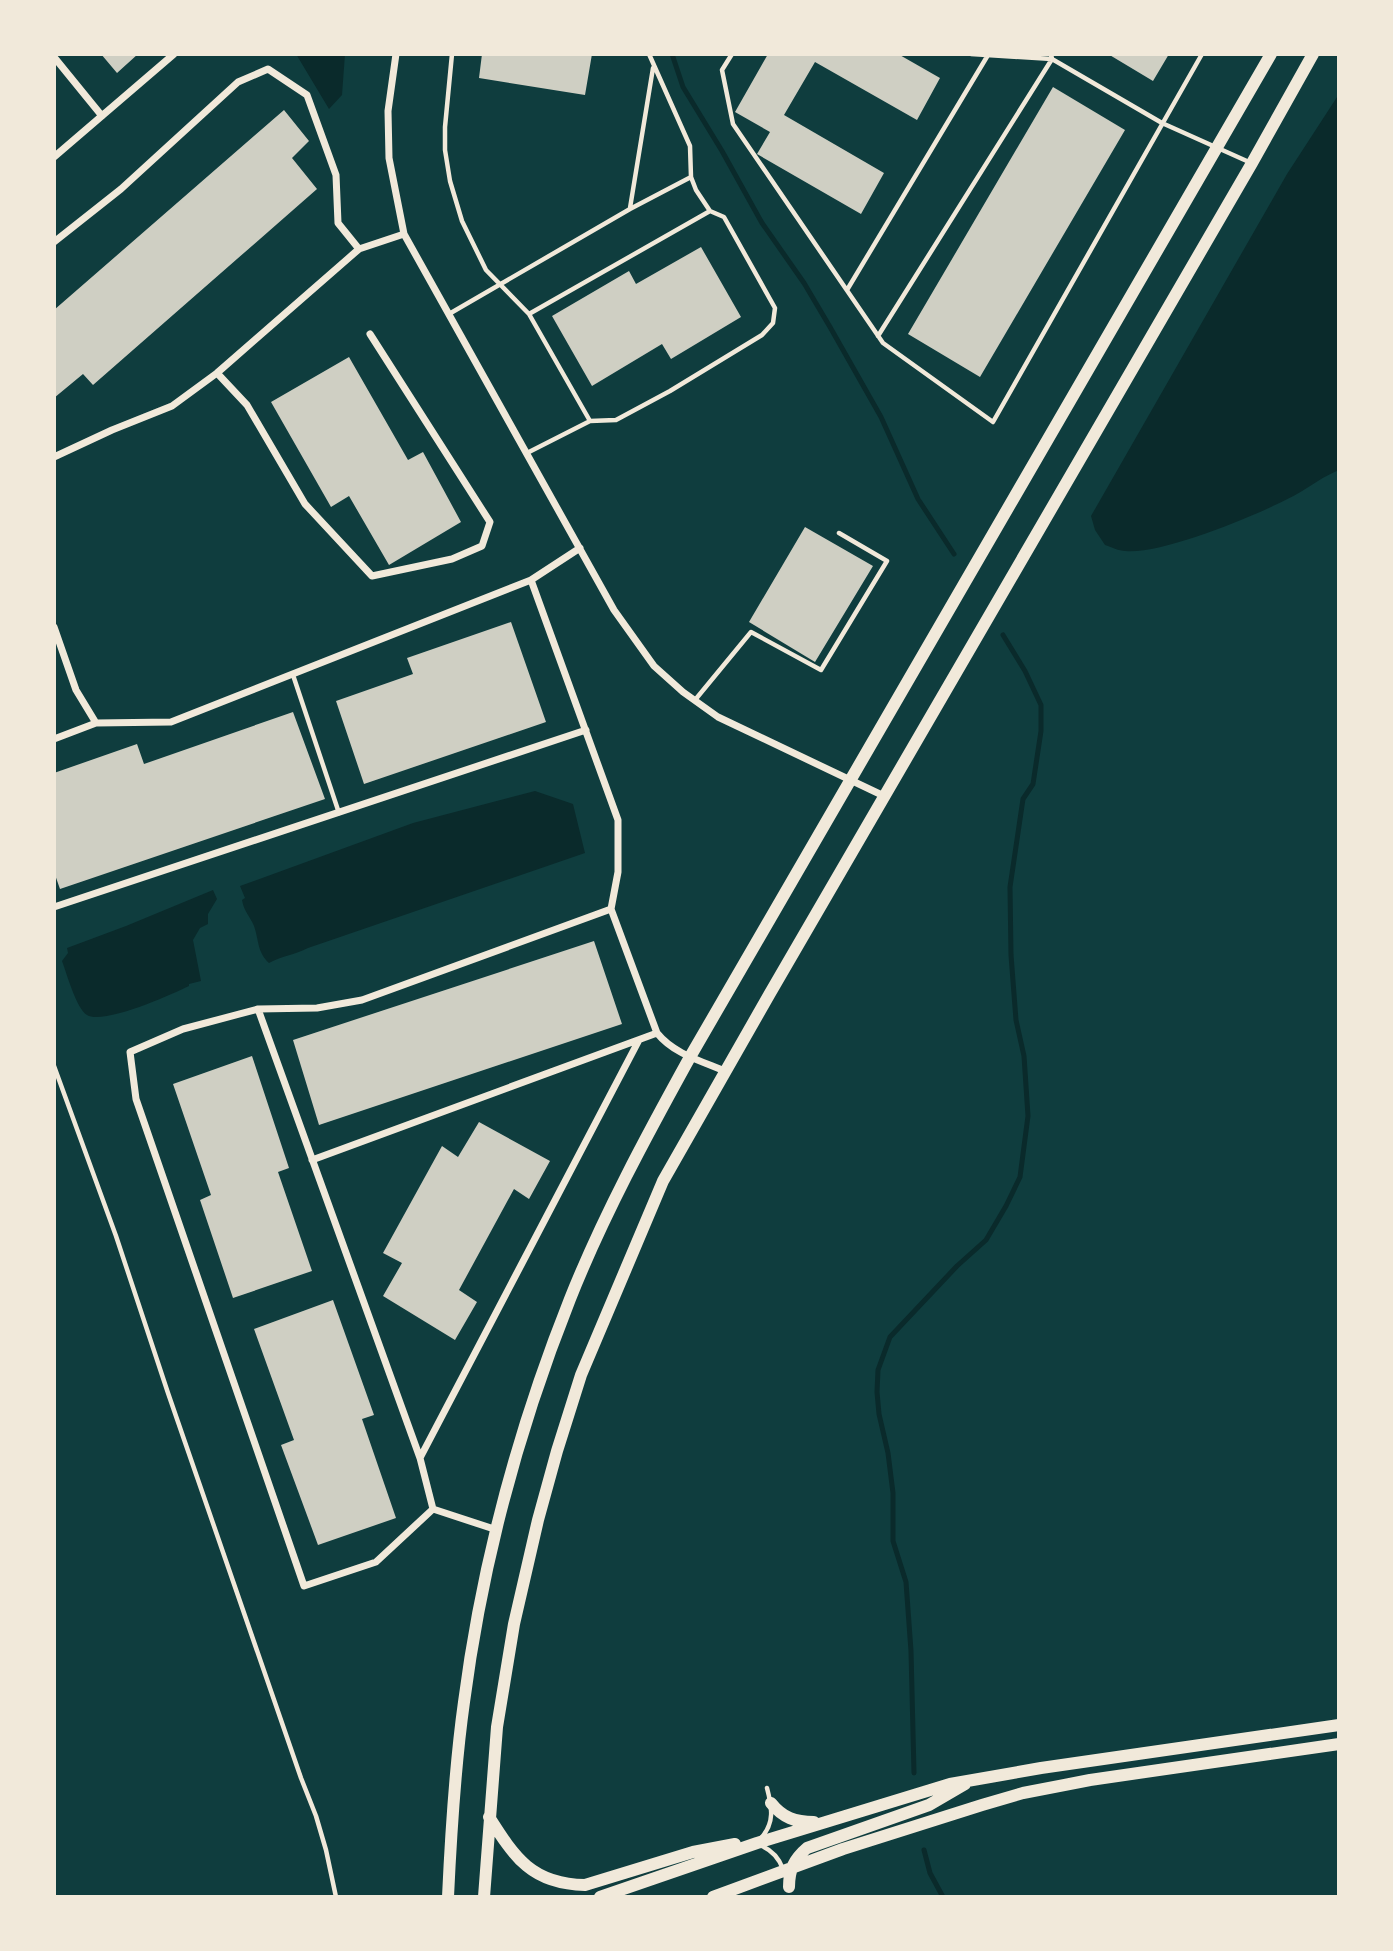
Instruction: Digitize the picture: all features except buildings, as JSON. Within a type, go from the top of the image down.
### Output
[{"type":"main road","points":[[448,1897],[452,1814],[464,1702],[474,1642],[514,1463],[536,1390],[570,1297],[620,1190],[691,1057],[1271,54]]},
{"type":"main road","points":[[484,1897],[497,1727],[514,1625],[530,1552],[581,1375],[663,1181],[1313,54]]},
{"type":"main road","points":[[600,1897],[757,1843],[950,1784],[1041,1768],[1339,1725]]},
{"type":"main road","points":[[713,1897],[909,1828],[1023,1793],[1102,1778],[1339,1744]]},
{"type":"main road","points":[[751,1884],[769,1882],[790,1890],[788,1870],[807,1848],[929,1805],[972,1780]]},
{"type":"main road","points":[[771,1803],[780,1814],[792,1819],[825,1822]]},
{"type":"main road","points":[[489,1817],[524,1865],[539,1874],[574,1885],[585,1885],[704,1849],[757,1843]]},
{"type":"street","points":[[54,157],[174,54]]},
{"type":"street","points":[[396,54],[388,111],[389,158],[404,234],[614,610],[654,666],[718,717],[884,796]]},
{"type":"street","points":[[54,57],[102,116]]},
{"type":"street","points":[[54,243],[121,189],[238,82],[268,69],[307,94],[336,175],[338,223],[359,249]]},
{"type":"street","points":[[54,457],[172,406],[217,373],[359,249],[404,234]]},
{"type":"street","points":[[217,373],[247,405],[305,504],[372,576],[452,559],[482,547],[490,522],[370,334]]},
{"type":"street","points":[[54,739],[96,723],[171,722],[531,580],[580,548]]},
{"type":"street","points":[[531,580],[618,820],[618,872],[611,909],[657,1033],[665,1043],[725,1071]]},
{"type":"street","points":[[54,627],[76,690],[96,723]]},
{"type":"street","points":[[54,907],[586,730]]},
{"type":"street","points":[[433,1509],[376,1562],[304,1586],[136,1099],[130,1052],[183,1029],[258,1009],[317,1008],[362,1000],[611,909]]},
{"type":"street","points":[[258,1009],[420,1458],[433,1509]]},
{"type":"street","points":[[312,1160],[657,1033]]},
{"type":"street","points":[[420,1458],[639,1040]]},
{"type":"street","points":[[433,1509],[497,1530]]},
{"type":"lane","points":[[452,54],[445,150],[450,181],[462,221],[486,270],[529,314],[590,421]]},
{"type":"lane","points":[[526,453],[590,421],[616,420],[670,391],[762,335],[773,323],[775,308],[724,218],[709,211],[696,190],[691,177],[691,146],[649,54]]},
{"type":"lane","points":[[732,54],[722,70],[733,124],[878,336],[883,343],[993,422],[1202,54]]},
{"type":"lane","points":[[971,54],[1051,57],[1162,123],[1252,163]]},
{"type":"lane","points":[[847,290],[988,55]]},
{"type":"lane","points":[[878,336],[1051,57]]},
{"type":"lane","points":[[629,208],[654,65]]},
{"type":"lane","points":[[449,314],[629,208],[691,177]]},
{"type":"lane","points":[[529,314],[709,211]]},
{"type":"lane","points":[[695,701],[751,632],[821,670],[887,561],[839,533]]},
{"type":"lane","points":[[292,674],[339,813]]},
{"type":"lane","points":[[54,1066],[116,1236],[167,1393],[316,1816],[336,1897]]},
{"type":"lane","points":[[767,1788],[772,1815],[765,1834],[757,1843],[771,1850],[788,1870]]},
{"type":"water","points":[[296,54],[345,54],[342,95],[329,109]]},
{"type":"water","points":[[1339,94],[1339,470],[1261,511],[1187,540],[1142,550],[1123,551],[1105,545],[1095,530],[1091,516],[1287,174]]},
{"type":"water","points":[[535,791],[573,804],[585,853],[269,963],[262,955],[254,926],[243,904],[242,900],[245,898],[240,886],[413,823]]},
{"type":"water","points":[[213,890],[217,899],[208,914],[208,924],[200,928],[193,940],[201,981],[122,1013],[95,1017],[83,1011],[62,961],[68,953],[67,948]]},
{"type":"waterway","points":[[672,54],[683,87],[762,223],[804,283],[830,327],[881,417],[918,499],[954,554]]},
{"type":"waterway","points":[[914,1773],[911,1651],[906,1582],[893,1541],[893,1493],[879,1414],[878,1370],[890,1337],[957,1266],[986,1240],[1020,1177],[1028,1116],[1024,1056],[1016,1020],[1010,887],[1023,799],[1033,784],[1041,731],[1041,705],[1025,671],[1003,635]]},
{"type":"waterway","points":[[924,1850],[930,1873],[943,1897]]}]
